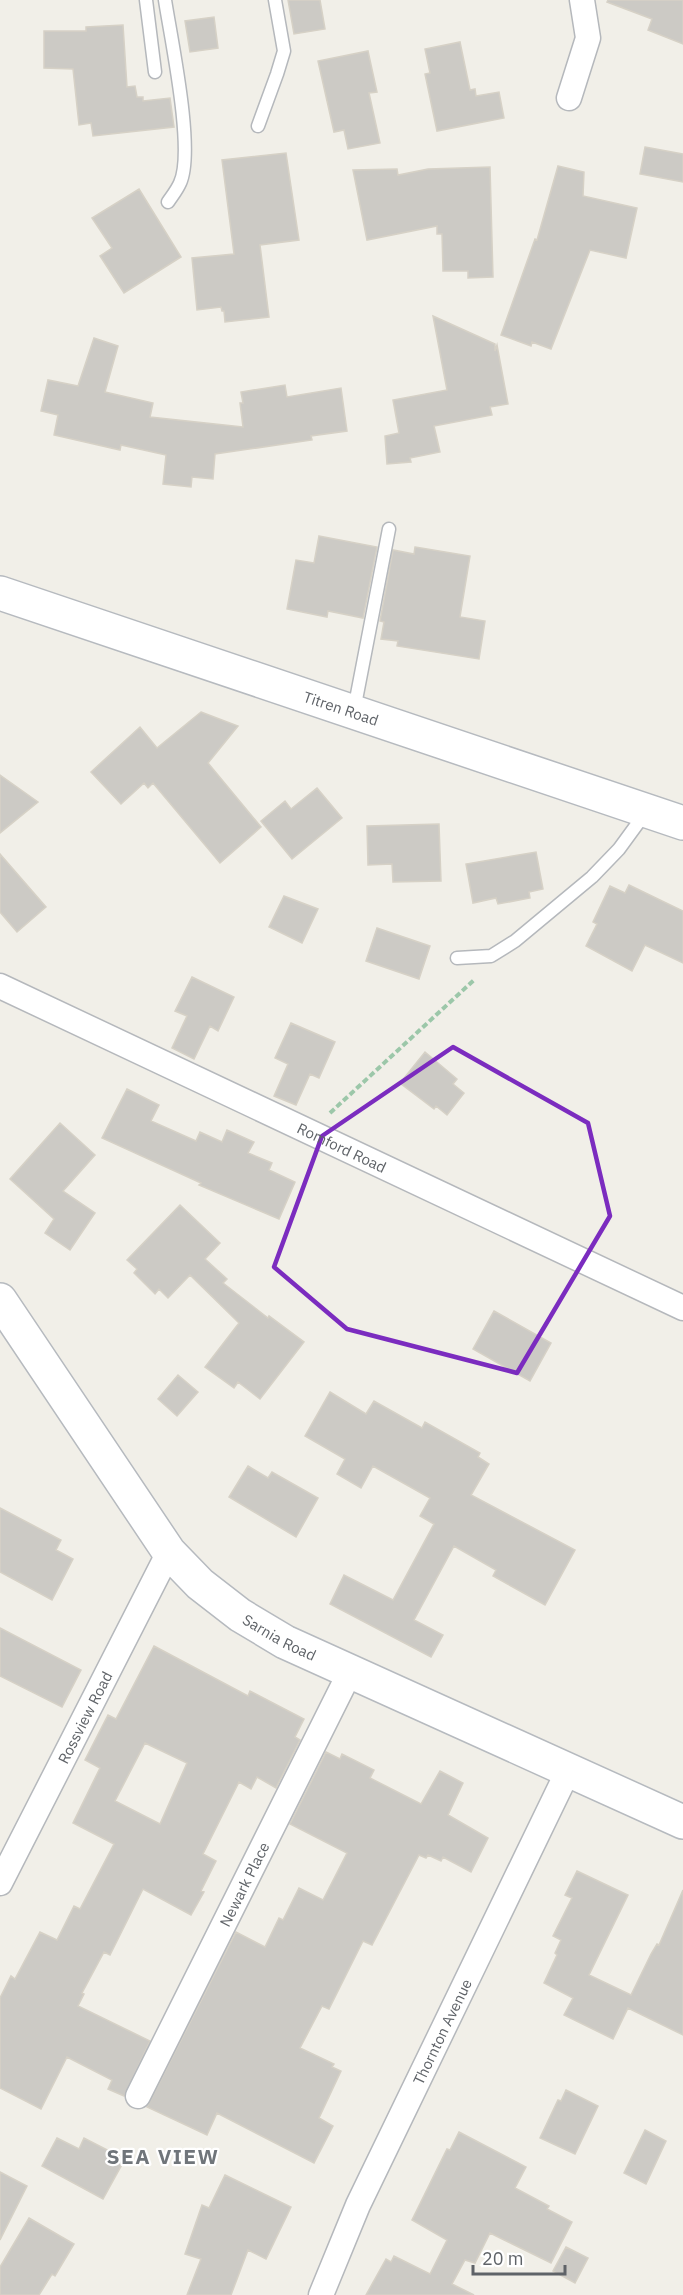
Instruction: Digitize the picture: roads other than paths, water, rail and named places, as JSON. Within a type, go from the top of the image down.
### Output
[{"type":"main road","name":"Titren Road","points":[[0,593],[683,824]]},
{"type":"main road","name":"Sarnia Road","points":[[0,1300],[169,1552],[200,1584],[240,1615],[285,1642],[683,1822]]},
{"type":"street","points":[[569,98],[588,38],[582,0]]},
{"type":"street","name":"Romford Road","points":[[0,986],[683,1308]]},
{"type":"street","name":"Rossview Road","points":[[0,1883],[169,1552]]},
{"type":"street","name":"Newark Place","points":[[138,2096],[350,1672]]},
{"type":"street","name":"Thornton Avenue","points":[[321,2295],[358,2205],[568,1771]]},
{"type":"lane","points":[[146,0],[154,72]]},
{"type":"lane","points":[[165,0],[182,112],[186,159],[181,183],[168,202]]},
{"type":"lane","points":[[258,126],[278,74],[284,51],[275,0]]},
{"type":"lane","points":[[353,714],[389,529]]},
{"type":"lane","points":[[457,958],[491,956],[504,949],[592,877],[619,849],[646,811]]},
{"type":"district","name":"SEA VIEW","points":[[163,2156]]}]
